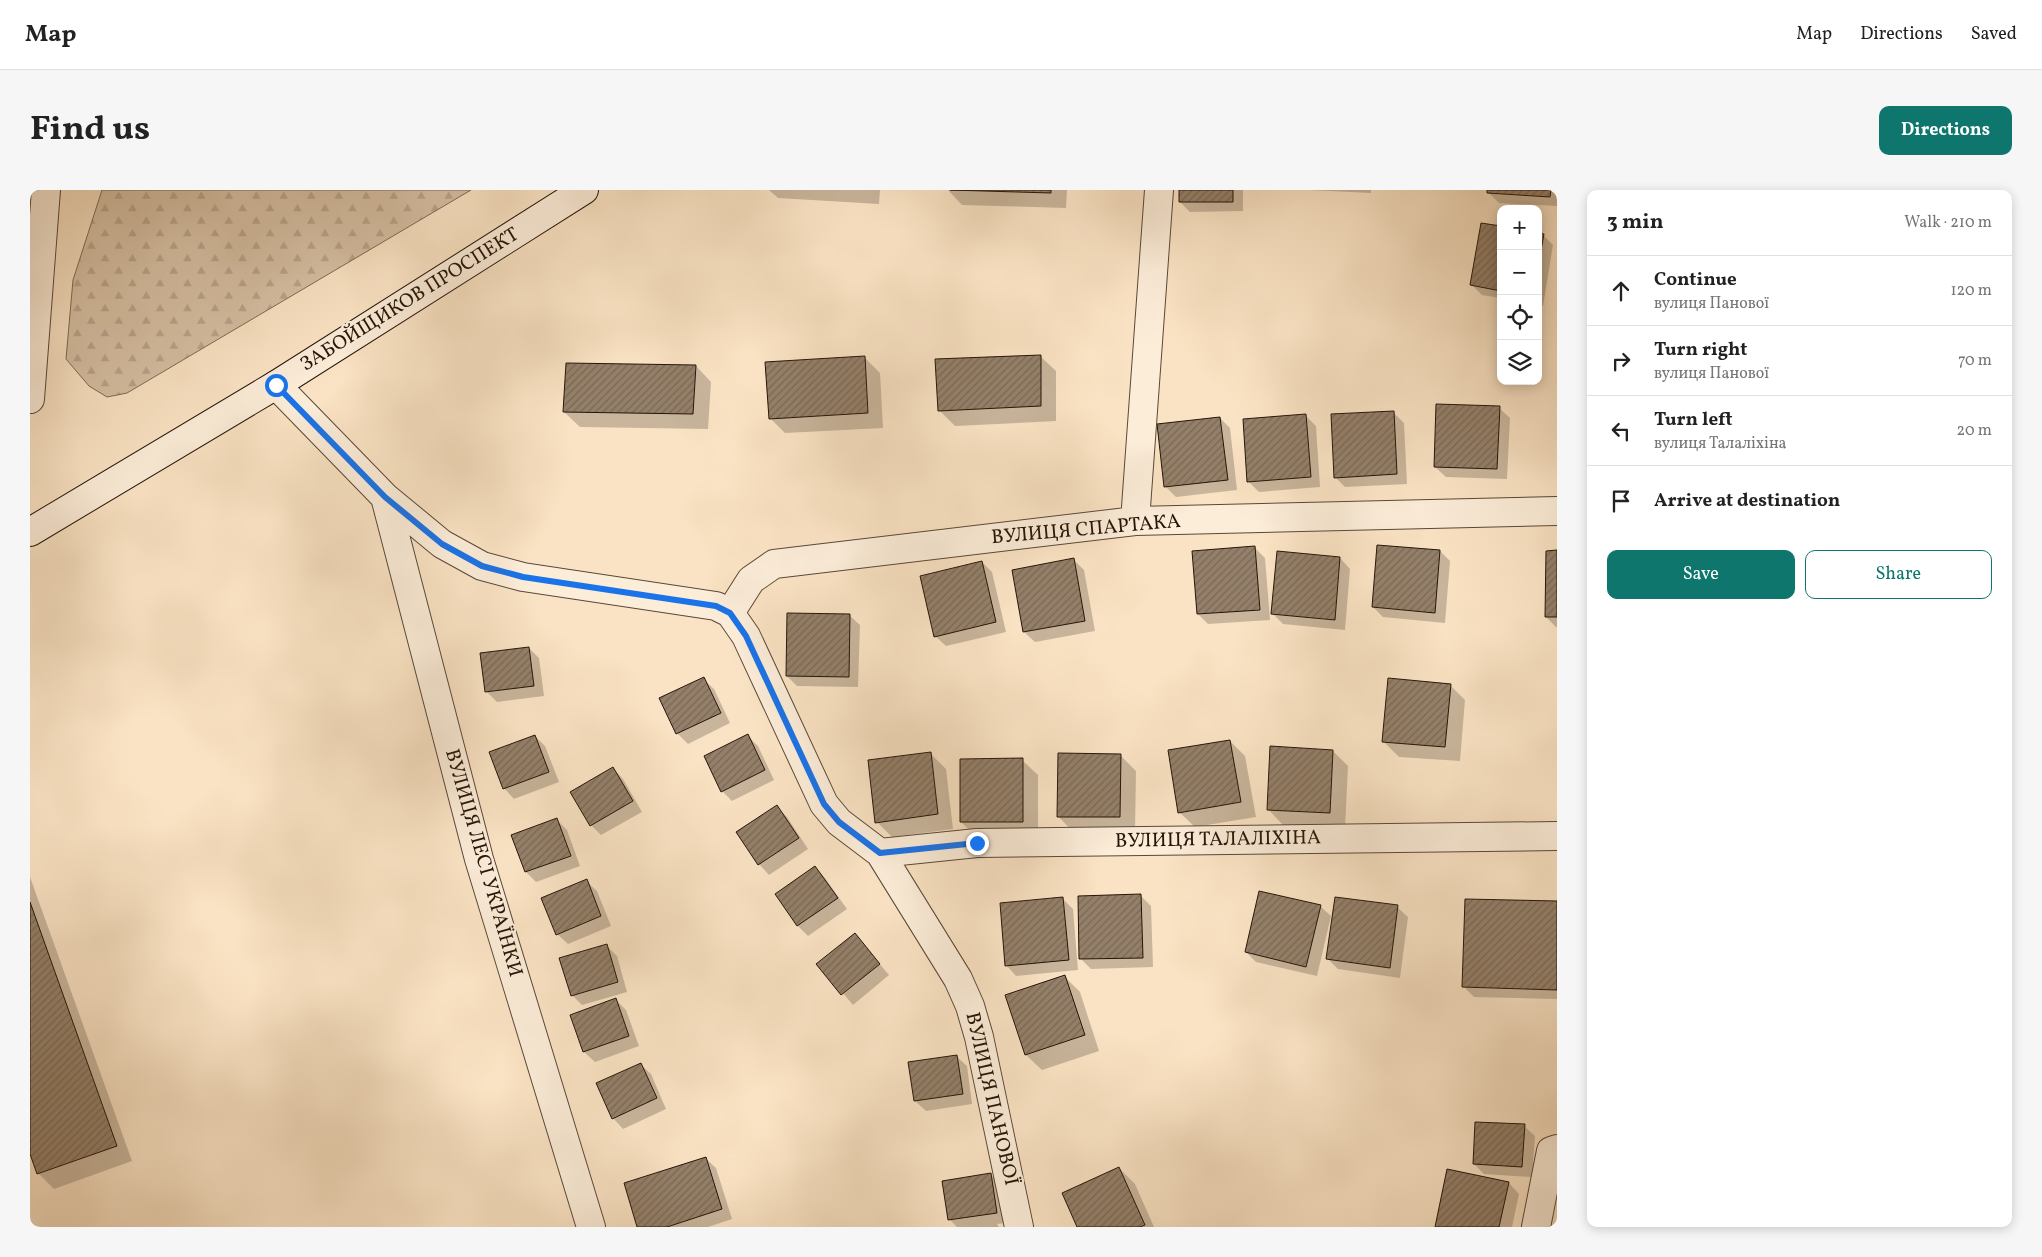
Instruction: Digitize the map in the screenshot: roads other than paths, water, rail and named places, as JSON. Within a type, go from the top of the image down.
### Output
[{"type":"street","points":[[30,399],[46,190]]},
{"type":"street","name":"ЗАБОЙЩИКОВ ПРОСПЕКТ","points":[[30,532],[276,385],[584,190]]},
{"type":"street","points":[[1136,521],[1159,190]]},
{"type":"street","points":[[276,385],[385,497],[442,544],[482,566],[523,577],[716,606],[730,613]]},
{"type":"street","name":"ВУЛИЦЯ ЛЕСІ УКРАЇНКИ","points":[[385,497],[480,859],[591,1227]]},
{"type":"street","name":"ВУЛИЦЯ СПАРТАКА","points":[[730,613],[751,580],[774,564],[1136,521],[1557,511]]},
{"type":"street","name":"ВУЛИЦЯ ПАНОВОЇ","points":[[730,613],[746,636],[824,804],[839,822],[880,853],[958,979],[970,1006],[979,1037],[1019,1227]]},
{"type":"street","name":"ВУЛИЦЯ ТАЛАЛІХІНА","points":[[880,853],[977,843],[1557,836]]},
{"type":"street","points":[[1536,1227],[1551,1151],[1557,1149]]}]
